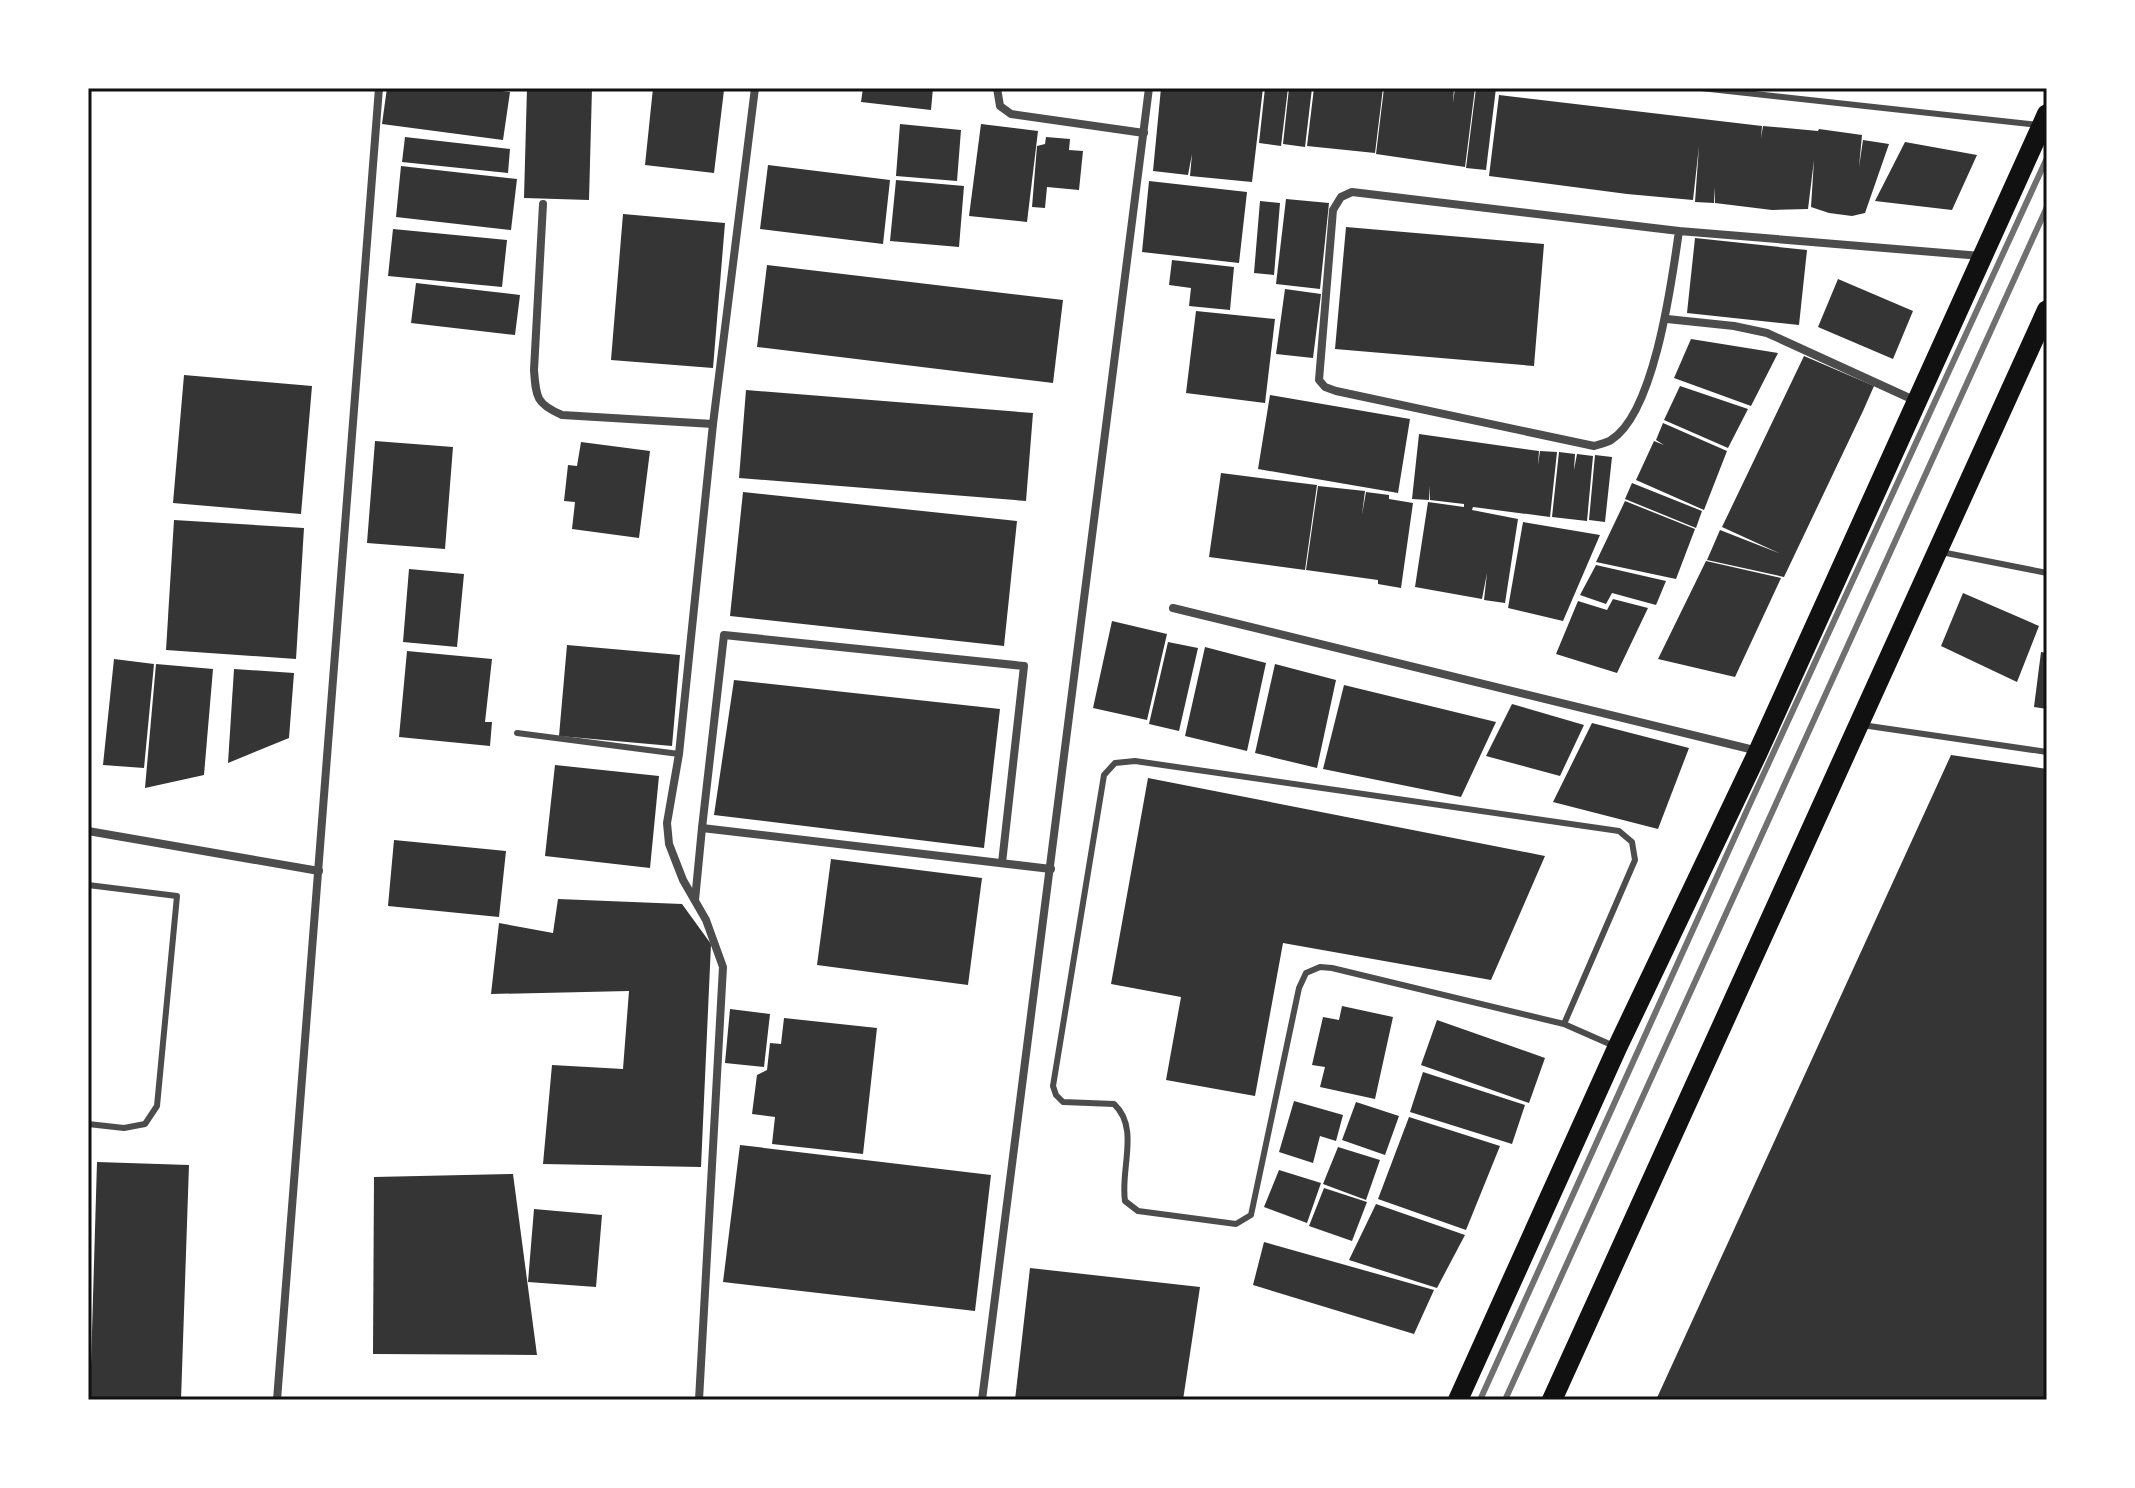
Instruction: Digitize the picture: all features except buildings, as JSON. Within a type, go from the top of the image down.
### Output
[{"type":"main road","points":[[1458,1400],[1617,1048],[1758,752],[2044,120]]},
{"type":"main road","points":[[1552,1400],[2047,310]]},
{"type":"street","points":[[277,1400],[379,88]]},
{"type":"street","points":[[699,1400],[723,967],[706,920],[683,880],[669,844],[667,823],[679,754],[713,424],[755,88]]},
{"type":"street","points":[[997,88],[1000,106],[1011,114],[1144,133]]},
{"type":"street","points":[[982,1400],[1149,88]]},
{"type":"street","points":[[1679,231],[1667,319],[1641,397],[1625,426],[1612,439],[1594,446],[1336,391],[1325,387],[1319,380],[1333,210],[1341,197],[1352,192],[1679,231],[1982,256]]},
{"type":"street","points":[[543,204],[534,370],[536,396],[546,408],[562,415],[713,424]]},
{"type":"street","points":[[1667,319],[1767,333],[1916,401]]},
{"type":"street","points":[[1173,608],[1758,752]]},
{"type":"street","points":[[695,901],[724,635],[1024,666],[1002,863]]},
{"type":"street","points":[[702,828],[1051,869]]},
{"type":"street","points":[[88,831],[319,871]]},
{"type":"lane","points":[[1701,88],[2044,120]]},
{"type":"lane","points":[[1938,551],[2047,573]]},
{"type":"lane","points":[[1859,724],[2047,752]]},
{"type":"lane","points":[[517,733],[679,754]]},
{"type":"lane","points":[[1564,1024],[1635,860],[1632,842],[1619,831],[1135,761],[1115,763],[1104,775],[1053,1086],[1063,1102],[1114,1104],[1122,1112],[1128,1125],[1123,1188],[1125,1201],[1138,1211],[1236,1224],[1251,1215],[1299,988],[1306,973],[1320,967],[1564,1024],[1617,1048]]},
{"type":"lane","points":[[88,885],[177,896],[157,1106],[145,1124],[124,1128],[88,1124]]},
{"type":"railway","points":[[1480,1400],[2047,158]]},
{"type":"railway","points":[[1505,1400],[2047,207]]}]
